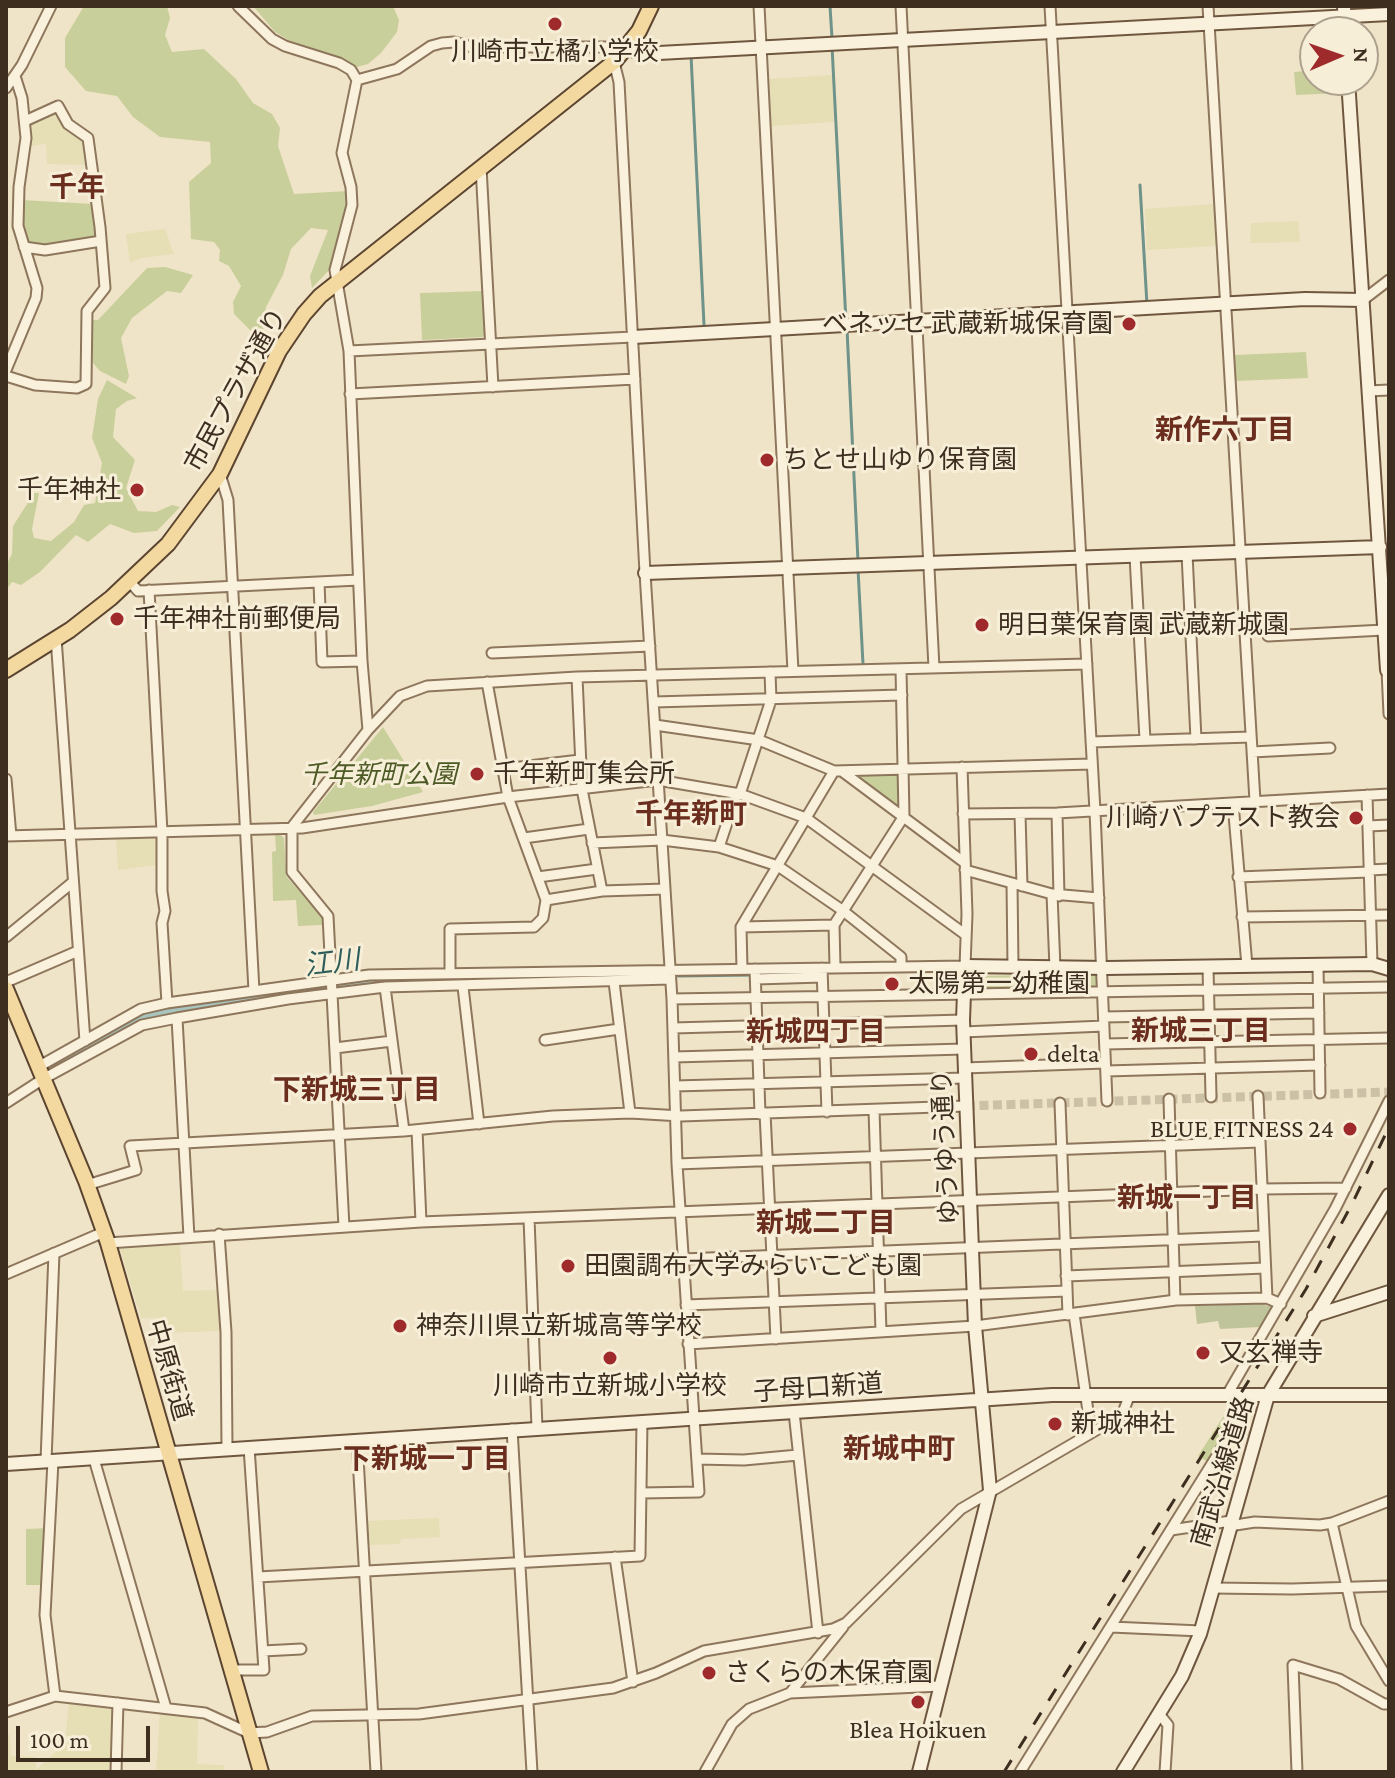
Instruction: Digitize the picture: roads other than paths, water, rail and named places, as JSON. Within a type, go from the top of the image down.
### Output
[{"type":"main road","name":"市民プラザ通り","points":[[6,670],[56,638],[130,582],[168,544],[220,474],[279,351],[304,314],[337,280],[614,62],[628,47],[651,6]]},
{"type":"main road","name":"中原街道","points":[[6,989],[106,1238],[261,1772]]},
{"type":"street","points":[[6,88],[51,6]]},
{"type":"street","points":[[238,6],[272,39],[339,63],[351,70],[357,80],[342,153],[351,187],[352,205],[335,270],[349,351],[362,661],[368,730]]},
{"type":"street","points":[[759,6],[793,671]]},
{"type":"street","points":[[901,6],[934,668]]},
{"type":"street","points":[[1050,6],[1095,811],[1107,1101]]},
{"type":"street","points":[[1208,6],[1255,801]]},
{"type":"street","points":[[357,80],[397,69],[431,46],[454,42],[472,47],[628,47],[640,54],[1209,24],[1344,11],[1389,14]]},
{"type":"street","points":[[614,62],[619,82],[672,999],[677,1164],[699,1492],[641,1493]]},
{"type":"street","points":[[15,76],[26,138],[18,226],[36,279],[36,298],[6,373],[35,385],[77,388],[86,384],[87,311],[105,288],[88,138],[68,124],[58,106],[25,121]]},
{"type":"street","points":[[1349,96],[1368,391],[1384,547],[1384,630],[1389,714]]},
{"type":"street","points":[[481,167],[493,387]]},
{"type":"street","points":[[24,247],[45,250],[101,241]]},
{"type":"street","points":[[349,351],[1333,298],[1363,300],[1389,280]]},
{"type":"street","points":[[350,394],[635,379]]},
{"type":"street","points":[[1368,391],[1389,390]]},
{"type":"street","points":[[220,474],[228,500],[254,991]]},
{"type":"street","points":[[645,573],[1384,547]]},
{"type":"street","points":[[1187,554],[1196,739]]},
{"type":"street","points":[[1135,556],[1145,740]]},
{"type":"street","points":[[130,582],[138,591],[358,580]]},
{"type":"street","points":[[319,582],[322,662],[362,661]]},
{"type":"street","points":[[149,590],[162,832],[165,911],[162,923],[167,1003]]},
{"type":"street","points":[[1268,636],[1384,630]]},
{"type":"street","points":[[56,638],[85,1041]]},
{"type":"street","points":[[492,653],[650,646]]},
{"type":"street","points":[[344,1227],[328,916],[292,872],[292,827],[368,730],[400,696],[427,686],[577,677],[1087,664]]},
{"type":"street","points":[[835,967],[834,925],[904,816],[901,669]]},
{"type":"street","points":[[719,847],[771,700],[770,672]]},
{"type":"street","points":[[577,677],[582,789],[602,891]]},
{"type":"street","points":[[479,1124],[461,987],[454,974],[450,929],[534,927],[543,918],[546,900],[508,797],[487,682]]},
{"type":"street","points":[[654,702],[902,695]]},
{"type":"street","points":[[655,725],[759,740],[838,771],[904,816],[965,866],[1056,895],[1099,898]]},
{"type":"street","points":[[1091,742],[1251,737]]},
{"type":"street","points":[[1252,752],[1330,748]]},
{"type":"street","points":[[503,769],[580,760]]},
{"type":"street","points":[[838,771],[1092,764]]},
{"type":"street","points":[[962,767],[965,966]]},
{"type":"street","points":[[742,969],[741,927],[838,771]]},
{"type":"street","points":[[6,779],[8,836],[302,828],[508,797],[658,780],[738,793],[806,818],[966,935]]},
{"type":"street","points":[[963,814],[1057,813],[1389,794]]},
{"type":"street","points":[[1367,795],[1372,964]]},
{"type":"street","points":[[1233,803],[1247,966]]},
{"type":"street","points":[[1055,968],[1057,813]]},
{"type":"street","points":[[1013,967],[1020,814]]},
{"type":"street","points":[[1368,826],[1389,825]]},
{"type":"street","points":[[524,838],[589,829]]},
{"type":"street","points":[[592,843],[662,840],[719,847],[778,866],[842,910],[901,957],[901,967]]},
{"type":"street","points":[[538,877],[597,869]]},
{"type":"street","points":[[1238,877],[1389,869]]},
{"type":"street","points":[[6,937],[73,882]]},
{"type":"street","points":[[546,900],[602,891],[665,889]]},
{"type":"street","points":[[1242,917],[1389,915]]},
{"type":"street","points":[[741,927],[834,925]]},
{"type":"street","points":[[6,982],[78,951]]},
{"type":"street","points":[[6,1103],[40,1073],[85,1041],[141,1009],[369,975],[670,974],[742,969],[755,974],[822,972],[835,967],[965,966],[1102,968],[1372,964],[1389,969]]},
{"type":"street","points":[[1318,965],[1320,1093]]},
{"type":"street","name":"ゆうゆう通り","points":[[919,1772],[990,1490],[975,1326],[962,994],[965,966]]},
{"type":"street","points":[[1208,967],[1211,1097]]},
{"type":"street","points":[[822,972],[827,1112]]},
{"type":"street","points":[[40,1073],[142,1025],[332,993],[385,987],[614,982],[670,974]]},
{"type":"street","points":[[755,974],[776,1339]]},
{"type":"street","points":[[614,982],[630,1113]]},
{"type":"street","points":[[385,987],[404,1131]]},
{"type":"street","points":[[672,999],[1389,987]]},
{"type":"street","points":[[673,1028],[824,1024],[963,1026],[1319,1013]]},
{"type":"street","points":[[177,1018],[189,1237]]},
{"type":"street","points":[[545,1040],[619,1029]]},
{"type":"street","points":[[1105,1044],[1389,1038]]},
{"type":"street","points":[[335,1048],[392,1041]]},
{"type":"street","points":[[674,1057],[964,1049]]},
{"type":"street","points":[[675,1086],[1106,1067],[1211,1069],[1320,1065]]},
{"type":"street","points":[[1258,1096],[1267,1298]]},
{"type":"street","points":[[1169,1099],[1175,1300]]},
{"type":"street","points":[[1227,1395],[1346,1188],[1389,1101]]},
{"type":"street","points":[[1060,1103],[1067,1291],[1091,1432]]},
{"type":"street","points":[[87,1185],[136,1170],[130,1146],[404,1131],[553,1116],[763,1114],[966,1106]]},
{"type":"street","points":[[874,1110],[881,1332]]},
{"type":"street","points":[[417,1130],[421,1222]]},
{"type":"street","points":[[677,1164],[1260,1142]]},
{"type":"street","points":[[6,1274],[54,1253],[106,1238],[189,1237],[421,1222],[1346,1188]]},
{"type":"street","name":"南武沿線道路","points":[[1123,1772],[1182,1676],[1201,1631],[1268,1395],[1389,1195]]},
{"type":"street","points":[[529,1218],[537,1428]]},
{"type":"street","points":[[219,1234],[226,1332],[227,1448]]},
{"type":"street","points":[[683,1259],[1264,1236]]},
{"type":"street","points":[[54,1253],[45,1615],[55,1696]]},
{"type":"street","points":[[1066,1276],[1265,1268]]},
{"type":"street","points":[[686,1305],[1067,1291]]},
{"type":"street","points":[[1314,1316],[1389,1292]]},
{"type":"street","points":[[688,1344],[975,1326],[1175,1300],[1267,1298],[1281,1304]]},
{"type":"street","name":"子母口新道","points":[[8,1465],[512,1429],[1086,1394],[1389,1395]]},
{"type":"street","points":[[790,1693],[846,1623],[945,1523],[990,1490],[1122,1415],[1130,1394]]},
{"type":"street","points":[[794,1412],[818,1633]]},
{"type":"street","points":[[258,1577],[640,1556],[642,1421]]},
{"type":"street","points":[[512,1429],[532,1772]]},
{"type":"street","points":[[1020,1772],[1233,1430],[1242,1432]]},
{"type":"street","points":[[357,1440],[376,1772]]},
{"type":"street","points":[[231,1670],[264,1670],[249,1447]]},
{"type":"street","points":[[697,1459],[744,1460],[798,1455]]},
{"type":"street","points":[[94,1459],[166,1708]]},
{"type":"street","points":[[1171,1530],[1255,1522],[1320,1525],[1389,1501]]},
{"type":"street","points":[[1332,1523],[1356,1626],[1389,1681]]},
{"type":"street","points":[[615,1557],[633,1682]]},
{"type":"street","points":[[1212,1588],[1389,1586]]},
{"type":"street","points":[[6,1712],[55,1696],[205,1713],[249,1733],[267,1732],[312,1716],[419,1714],[529,1700],[633,1682],[704,1651],[818,1633],[846,1623]]},
{"type":"street","points":[[1111,1627],[1201,1631]]},
{"type":"street","points":[[263,1651],[301,1649]]},
{"type":"street","points":[[1297,1772],[1293,1665],[1339,1679],[1389,1704]]},
{"type":"street","points":[[705,1772],[732,1724],[749,1709],[790,1693],[941,1686]]},
{"type":"street","points":[[116,1772],[118,1703]]},
{"type":"street","points":[[1160,1715],[1168,1725],[1165,1772]]},
{"type":"waterway","points":[[830,6],[832,38]]},
{"type":"waterway","points":[[832,46],[846,322]]},
{"type":"waterway","points":[[691,55],[704,325]]},
{"type":"waterway","points":[[1140,185],[1147,305]]},
{"type":"waterway","points":[[847,329],[858,561]]},
{"type":"waterway","points":[[858,569],[863,664]]},
{"type":"waterway","points":[[678,976],[755,975]]},
{"type":"waterway","name":"江川","points":[[52,1070],[138,1019],[204,1005],[383,982],[529,979]]},
{"type":"tunnel","points":[[966,1106],[1389,1092]]},
{"type":"railway","points":[[1004,1772],[1306,1289],[1389,1127]]},
{"type":"place","name":"川崎市立橘小学校","points":[[555,24]]},
{"type":"place","name":"ベネッセ 武蔵新城保育園","points":[[1129,324]]},
{"type":"place","name":"ちとせ山ゆり保育園","points":[[767,460]]},
{"type":"place","name":"千年神社","points":[[137,490]]},
{"type":"place","name":"千年神社前郵便局","points":[[117,619]]},
{"type":"place","name":"明日葉保育園 武蔵新城園","points":[[982,625]]},
{"type":"place","name":"千年新町集会所","points":[[477,774]]},
{"type":"place","name":"川崎バプテスト教会","points":[[1356,818]]},
{"type":"place","name":"太陽第一幼稚園","points":[[892,984]]},
{"type":"place","name":"delta","points":[[1031,1054]]},
{"type":"place","name":"BLUE FITNESS 24","points":[[1350,1129]]},
{"type":"place","name":"田園調布大学みらいこども園","points":[[568,1266]]},
{"type":"place","name":"神奈川県立新城高等学校","points":[[400,1326]]},
{"type":"place","name":"又玄禅寺","points":[[1203,1353]]},
{"type":"place","name":"川崎市立新城小学校","points":[[610,1358]]},
{"type":"place","name":"新城神社","points":[[1055,1424]]},
{"type":"place","name":"さくらの木保育園","points":[[709,1673]]},
{"type":"place","name":"Blea Hoikuen","points":[[918,1702]]},
{"type":"district","name":"千年","points":[[77,187]]},
{"type":"district","name":"新作六丁目","points":[[1225,430]]},
{"type":"district","name":"千年新町","points":[[691,814]]},
{"type":"district","name":"新城三丁目","points":[[1201,1031]]},
{"type":"district","name":"新城四丁目","points":[[816,1032]]},
{"type":"district","name":"下新城三丁目","points":[[357,1090]]},
{"type":"district","name":"新城一丁目","points":[[1187,1198]]},
{"type":"district","name":"新城二丁目","points":[[826,1223]]},
{"type":"district","name":"新城中町","points":[[899,1449]]},
{"type":"district","name":"下新城一丁目","points":[[427,1459]]},
{"type":"park label","name":"千年新町公園","points":[[379,775]]}]
